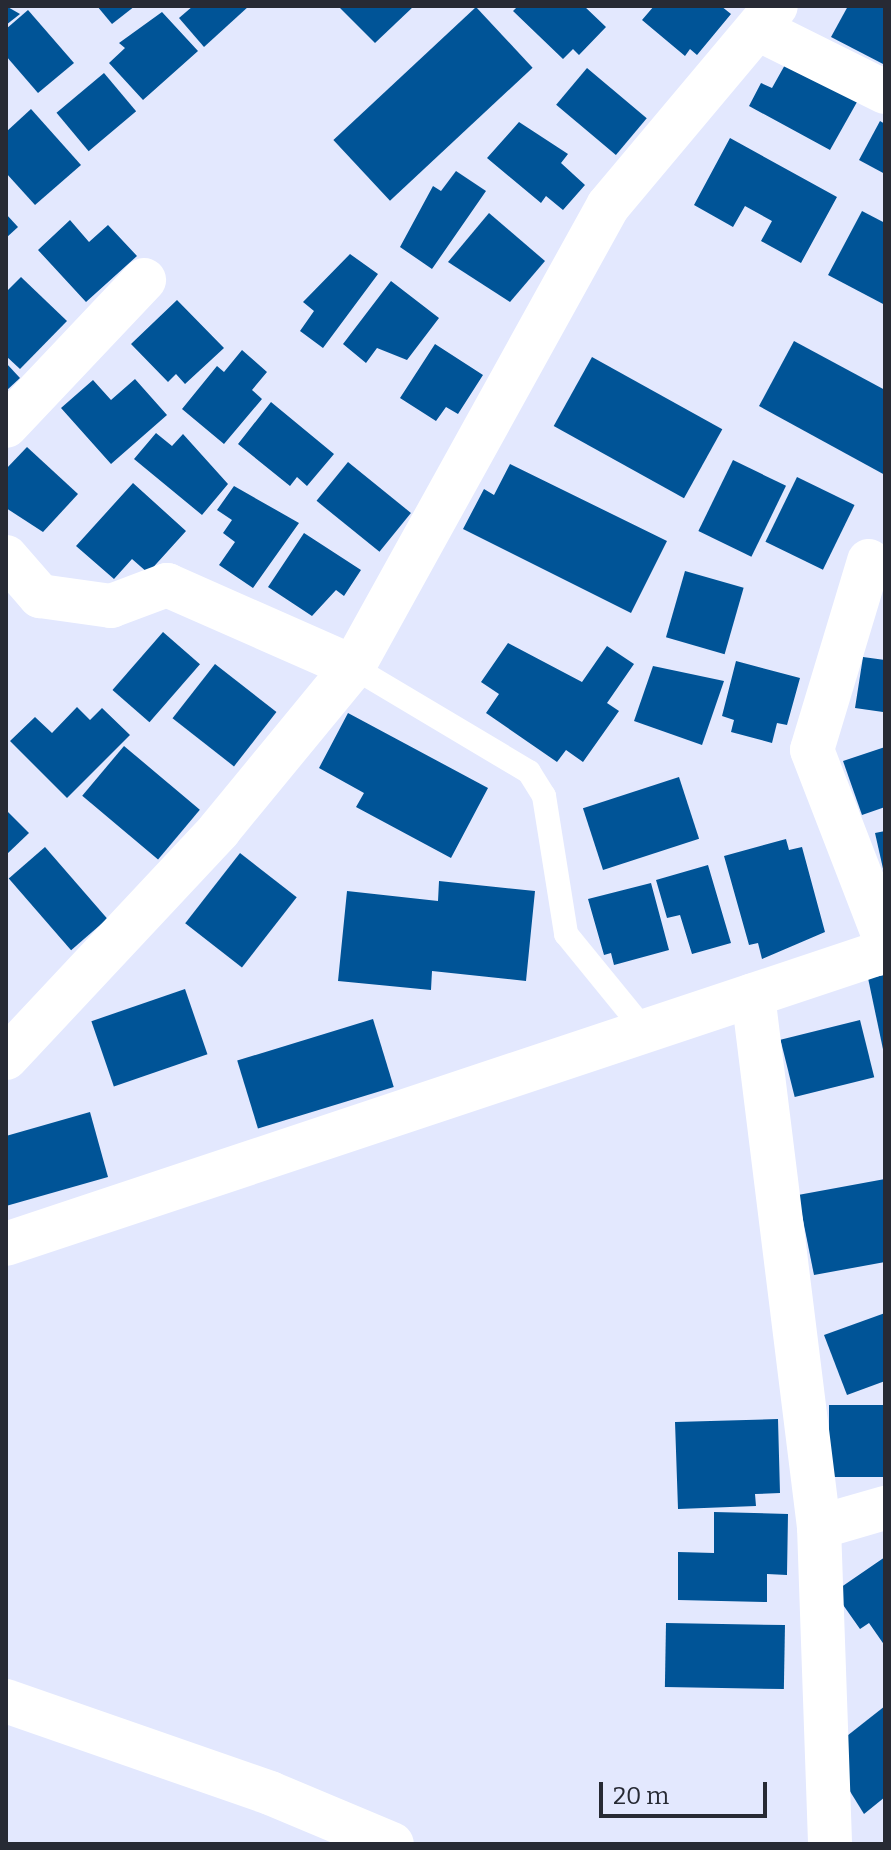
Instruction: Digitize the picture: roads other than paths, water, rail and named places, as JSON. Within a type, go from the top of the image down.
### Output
[{"type":"street","points":[[6,1058],[219,830],[353,667],[608,206],[767,18],[885,92]]},
{"type":"street","points":[[6,426],[144,280]]},
{"type":"street","points":[[6,557],[40,596],[111,606],[167,585],[353,667]]},
{"type":"street","points":[[869,561],[812,750],[885,939]]},
{"type":"street","points":[[6,1244],[885,951]]},
{"type":"street","points":[[753,995],[819,1527],[830,1844]]},
{"type":"street","points":[[819,1527],[885,1508]]},
{"type":"street","points":[[6,1701],[256,1787],[392,1844]]},
{"type":"lane","points":[[353,667],[529,772],[544,796],[566,934],[646,1032]]}]
